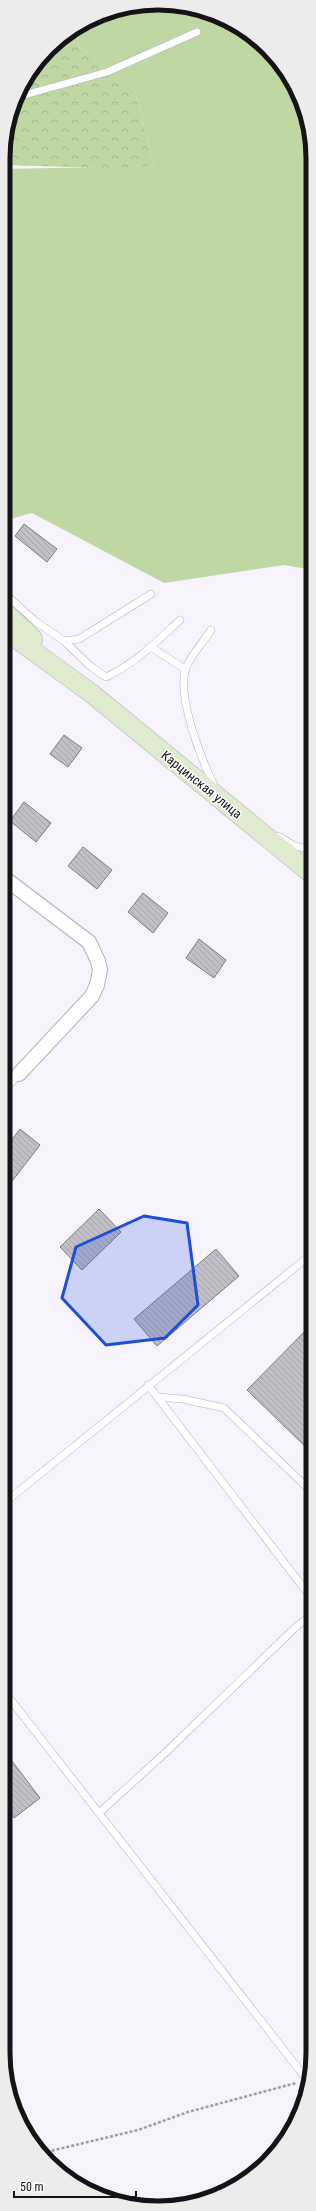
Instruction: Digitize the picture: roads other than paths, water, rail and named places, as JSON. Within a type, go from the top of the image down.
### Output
[{"type":"main road","points":[[10,617],[91,693]]},
{"type":"main road","points":[[10,634],[91,693]]},
{"type":"main road","name":"Карцинская улица","points":[[91,693],[306,869]]},
{"type":"street","points":[[10,882],[89,942],[98,961],[100,970],[97,985],[92,996],[19,1074]]},
{"type":"lane","points":[[24,95],[107,72],[197,32]]},
{"type":"lane","points":[[64,640],[79,639],[151,594]]},
{"type":"lane","points":[[10,598],[35,621],[64,640],[90,666],[106,677],[121,670],[180,620]]},
{"type":"lane","points":[[211,630],[185,669],[185,692],[190,722],[202,761],[222,802],[293,845],[306,849]]},
{"type":"lane","points":[[151,646],[185,669]]},
{"type":"lane","points":[[10,1084],[19,1074]]},
{"type":"lane","points":[[10,1498],[306,1258]]},
{"type":"lane","points":[[148,1385],[306,1591]]},
{"type":"lane","points":[[157,1397],[183,1399],[224,1408],[306,1486]]},
{"type":"lane","points":[[99,1813],[306,1619]]},
{"type":"lane","points":[[10,1699],[304,2075]]}]
